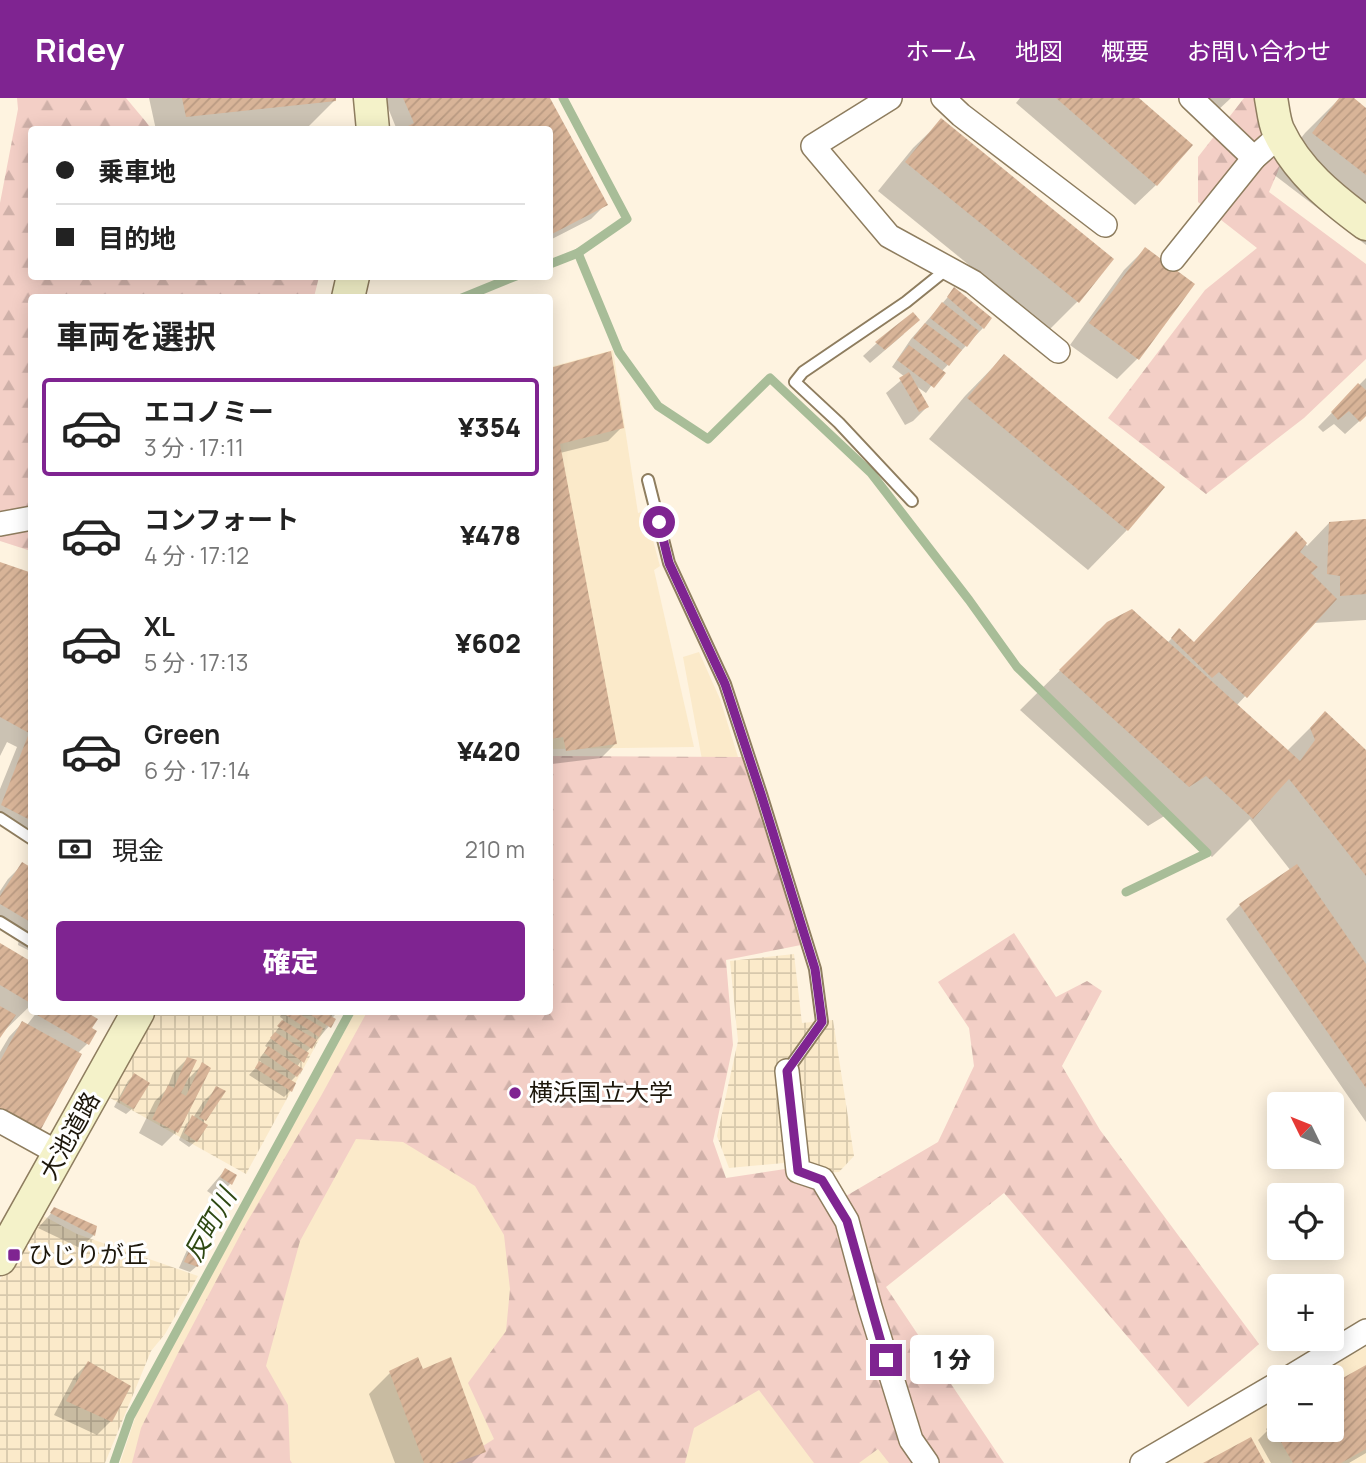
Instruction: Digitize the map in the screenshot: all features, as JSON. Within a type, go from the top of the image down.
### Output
[{"type":"street","points":[[370,98],[373,126]]},
{"type":"street","points":[[890,98],[813,146],[889,236],[972,282],[1058,351]]},
{"type":"street","points":[[943,98],[961,115],[1105,225]]},
{"type":"street","points":[[1191,98],[1254,158]]},
{"type":"street","points":[[1271,98],[1277,129],[1300,165],[1326,194],[1366,224]]},
{"type":"street","points":[[1172,259],[1254,158],[1280,134]]},
{"type":"street","points":[[0,524],[28,519]]},
{"type":"street","name":"大池道路","points":[[0,1259],[136,1015]]},
{"type":"street","points":[[787,1071],[798,1171],[822,1180],[847,1221],[911,1440],[927,1463]]},
{"type":"street","points":[[0,1121],[60,1154]]},
{"type":"street","points":[[1310,1365],[1366,1331]]},
{"type":"street","points":[[1142,1463],[1267,1390]]},
{"type":"lane","points":[[912,501],[839,423],[795,382],[803,372],[906,302],[947,269]]},
{"type":"lane","points":[[648,480],[669,563],[725,684],[815,969],[822,1022],[787,1071]]},
{"type":"lane","points":[[0,818],[28,836]]},
{"type":"lane","points":[[0,922],[28,940]]},
{"type":"shaded area","points":[[613,350],[638,513],[645,511],[660,566],[654,570],[694,747],[553,749],[553,366]]},
{"type":"shaded area","name":"横浜国立大学","points":[[699,652],[720,699],[795,940],[719,958],[708,1141],[726,1185],[907,1463],[120,1463],[137,1412],[353,1015],[553,1015],[553,1007],[703,765],[683,657]]},
{"type":"shaded area","points":[[794,954],[802,1023],[833,1020],[854,1156],[839,1172],[824,1173],[784,1163],[729,1168],[717,1136],[738,1041],[730,961]]},
{"type":"shaded area","points":[[146,1015],[332,1015],[246,1174],[103,1094]]},
{"type":"shaded area","points":[[38,1213],[77,1234],[198,1276],[165,1334],[151,1351],[105,1463],[0,1463],[0,1280]]},
{"type":"shaded area","points":[[1366,1347],[1366,1463],[1163,1463],[1267,1404],[1267,1442],[1344,1442],[1344,1365],[1334,1365]]},
{"type":"green space","points":[[17,98],[126,98],[149,126],[28,126],[28,280],[318,280],[315,294],[28,294],[28,550],[0,541],[0,203],[18,109]]},
{"type":"green space","points":[[1244,98],[1264,98],[1283,159],[1269,192],[1366,264],[1366,359],[1304,418],[1206,494],[1108,418],[1205,290],[1257,248],[1198,202],[1198,157]]},
{"type":"green space","name":"横浜国立大学","points":[[553,756],[742,757],[801,945],[726,960],[733,1045],[713,1141],[726,1178],[785,1169],[822,1179],[829,1206],[938,1142],[974,1066],[969,1028],[938,982],[1014,933],[1056,997],[1087,981],[1102,991],[1062,1066],[1100,1130],[1259,1344],[1188,1407],[1004,1193],[886,1287],[1004,1463],[889,1463],[878,1449],[859,1463],[814,1463],[759,1390],[694,1428],[685,1463],[456,1463],[494,1439],[468,1383],[506,1331],[510,1289],[504,1235],[475,1186],[403,1142],[356,1139],[300,1241],[266,1366],[288,1405],[292,1463],[132,1463],[141,1428],[177,1355],[247,1222],[365,1015],[553,1015]]},
{"type":"building","points":[[182,98],[336,98],[336,101],[186,117]]},
{"type":"building","points":[[403,98],[550,98],[608,205],[553,233],[553,126],[408,126],[414,123]]},
{"type":"building","points":[[1056,98],[1139,98],[1193,145],[1157,186]]},
{"type":"building","points":[[1339,98],[1354,98],[1366,108],[1366,175],[1312,133]]},
{"type":"building","points":[[941,118],[1114,259],[1079,303],[905,162]]},
{"type":"building","points":[[1145,247],[1195,284],[1139,360],[1089,323]]},
{"type":"building","points":[[954,287],[992,318],[984,329],[947,297]]},
{"type":"building","points":[[942,302],[979,331],[967,347],[930,318]]},
{"type":"building","points":[[913,312],[920,320],[885,350],[875,342]]},
{"type":"building","points":[[925,323],[962,350],[949,366],[913,338]]},
{"type":"building","points":[[909,345],[946,373],[934,388],[897,360]]},
{"type":"building","points":[[611,351],[624,428],[560,444],[617,744],[566,751],[563,737],[553,739],[553,367]]},
{"type":"building","points":[[1004,354],[1165,487],[1128,531],[967,398]]},
{"type":"building","points":[[909,372],[929,407],[919,412],[899,378]]},
{"type":"building","points":[[1358,383],[1366,390],[1366,416],[1360,422],[1349,411],[1338,420],[1331,412]]},
{"type":"building","points":[[1366,519],[1366,594],[1340,596],[1340,576],[1327,574],[1329,522]]},
{"type":"building","points":[[1296,531],[1307,543],[1300,552],[1318,567],[1311,573],[1337,599],[1247,698],[1219,672],[1212,678],[1171,638],[1179,628],[1194,642]]},
{"type":"building","points":[[0,562],[28,572],[28,732],[0,717]]},
{"type":"building","points":[[1132,609],[1300,761],[1315,740],[1310,728],[1325,711],[1366,750],[1366,876],[1289,779],[1253,819],[1206,776],[1189,787],[1059,670],[1107,622]]},
{"type":"building","points":[[28,736],[28,819],[1,805]]},
{"type":"building","points":[[22,862],[28,866],[28,921],[0,904],[0,896]]},
{"type":"building","points":[[1297,864],[1366,964],[1366,1088],[1239,904]]},
{"type":"building","points":[[0,943],[28,960],[28,1002],[0,985]]},
{"type":"building","points":[[0,1006],[16,1015],[0,1038]]},
{"type":"building","points":[[37,1015],[91,1015],[98,1019],[92,1028],[97,1031],[89,1045]]},
{"type":"building","points":[[286,1015],[301,1015],[323,1028],[319,1037]]},
{"type":"building","points":[[311,1015],[329,1015],[336,1019],[331,1028]]},
{"type":"building","points":[[282,1020],[317,1040],[312,1049],[277,1026]]},
{"type":"building","points":[[22,1021],[82,1054],[40,1131],[0,1109],[0,1061]]},
{"type":"building","points":[[275,1032],[309,1053],[304,1063],[270,1038]]},
{"type":"building","points":[[268,1046],[303,1069],[297,1077],[264,1053]]},
{"type":"building","points":[[187,1057],[197,1060],[181,1093],[186,1096],[202,1062],[211,1068],[178,1133],[152,1119],[168,1085],[174,1088]]},
{"type":"building","points":[[259,1061],[296,1083],[292,1092],[255,1068]]},
{"type":"building","points":[[134,1073],[150,1083],[134,1109],[119,1100]]},
{"type":"building","points":[[216,1086],[226,1091],[206,1121],[199,1117]]},
{"type":"building","points":[[192,1115],[208,1125],[197,1142],[184,1133]]},
{"type":"building","points":[[225,1168],[237,1175],[232,1185],[220,1177]]},
{"type":"building","points":[[54,1207],[97,1226],[95,1236],[50,1213]]},
{"type":"building","points":[[194,1240],[208,1244],[198,1267],[184,1262]]},
{"type":"building","points":[[418,1357],[423,1369],[451,1357],[486,1452],[455,1463],[424,1463],[389,1371]]},
{"type":"building","points":[[88,1361],[131,1386],[112,1422],[66,1401]]},
{"type":"building","points":[[1366,1365],[1366,1449],[1341,1463],[1293,1463],[1281,1442],[1344,1442],[1344,1377]]},
{"type":"building","points":[[1251,1437],[1265,1463],[1203,1463]]},
{"type":"waterway","name":"反町川","points":[[553,263],[578,253],[627,219],[563,98]]},
{"type":"waterway","points":[[578,253],[619,352],[658,406],[708,439],[770,378],[871,473],[1017,667],[1207,853],[1126,892]]},
{"type":"waterway","name":"反町川","points":[[472,294],[506,280]]},
{"type":"waterway","name":"反町川","points":[[114,1463],[130,1417],[348,1015]]},
{"type":"place","name":"横浜国立大学","points":[[515,1093]]},
{"type":"place","name":"ひじりが丘","points":[[14,1255]]},
{"type":"route","points":[[659,522],[669,563],[725,684],[815,969],[822,1022],[787,1071],[798,1171],[822,1180],[847,1221],[886,1360]]}]
